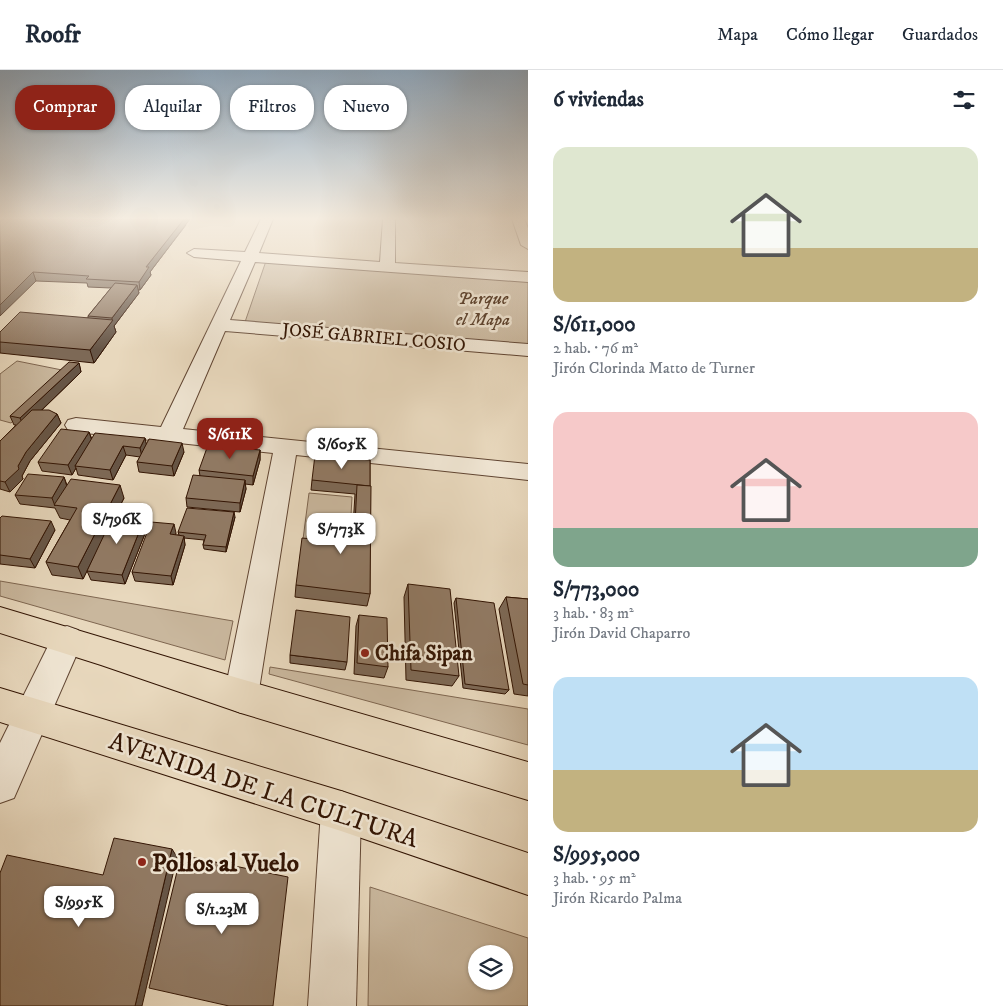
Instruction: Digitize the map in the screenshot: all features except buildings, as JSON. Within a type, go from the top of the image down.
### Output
[{"type":"highway","points":[[0,620],[241,696],[528,781]]},
{"type":"highway","name":"AVENIDA DE LA CULTURA","points":[[16,710],[341,812],[528,874]]},
{"type":"street","points":[[169,434],[220,325],[246,263]]},
{"type":"street","points":[[333,263],[528,277]]},
{"type":"street","points":[[387,263],[387,267]]},
{"type":"street","name":"JOSÉ GABRIEL COSIO","points":[[220,325],[528,350]]},
{"type":"street","points":[[76,425],[528,472]]},
{"type":"street","points":[[241,696],[286,446]]},
{"type":"street","points":[[3,777],[16,710],[67,640]]},
{"type":"street","points":[[332,1006],[341,812]]},
{"type":"green space","name":"Parque el Mapa","points":[[265,263],[288,263],[528,281],[528,344],[245,322]]},
{"type":"green space","points":[[17,361],[67,371],[11,423],[0,420],[0,374]]},
{"type":"green space","points":[[309,493],[352,497],[349,552],[302,547]]},
{"type":"green space","points":[[0,581],[233,621],[225,660],[0,596]]},
{"type":"green space","points":[[270,667],[528,709],[528,745],[269,674]]},
{"type":"green space","points":[[370,887],[528,938],[528,1006],[368,1006]]},
{"type":"place","name":"Chifa Sipan","points":[[365,653]]},
{"type":"place","name":"Pollos al Vuelo","points":[[142,862]]}]
